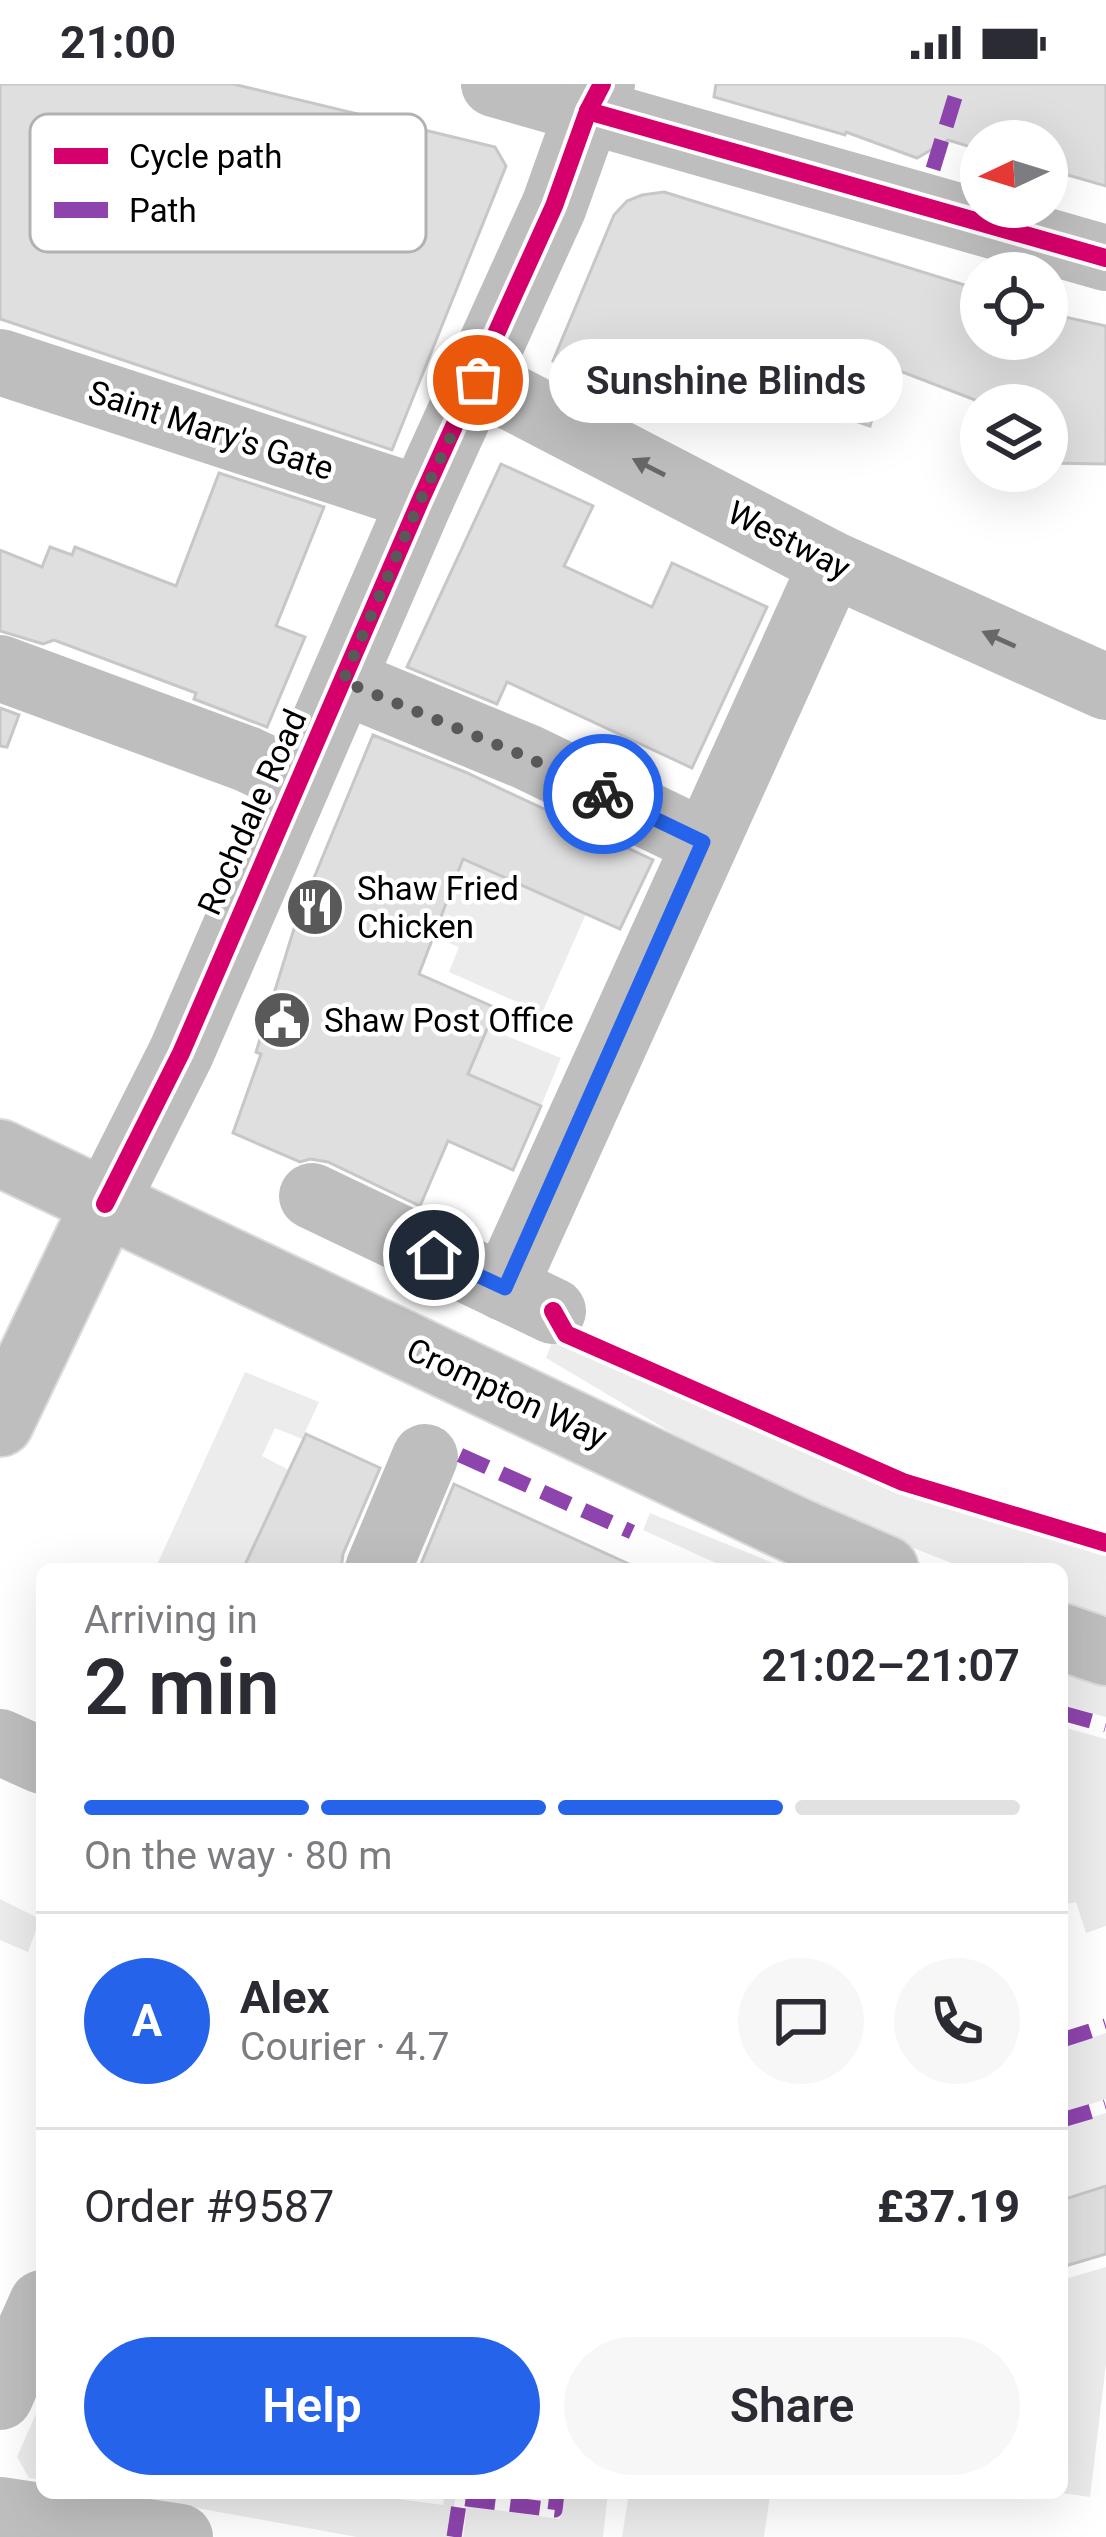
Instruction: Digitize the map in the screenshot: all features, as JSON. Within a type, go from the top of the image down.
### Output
[{"type":"street","points":[[494,84],[595,98],[1106,258]]},
{"type":"street","name":"Rochdale Road","points":[[0,1423],[181,1053],[421,499],[554,206],[595,98]]},
{"type":"street","name":"Saint Mary's Gate","points":[[0,362],[421,499]]},
{"type":"street","name":"Westway","points":[[478,380],[832,564],[1106,687]]},
{"type":"street","points":[[311,1196],[529,1299],[703,842],[832,564]]},
{"type":"street","points":[[0,668],[247,759],[298,783]]},
{"type":"street","points":[[343,681],[527,757],[703,842]]},
{"type":"street","name":"Crompton Way","points":[[0,1153],[871,1563]]},
{"type":"street","points":[[381,1563],[425,1457]]},
{"type":"street","points":[[1068,1638],[1106,1652]]},
{"type":"street","points":[[0,1742],[36,1758]]},
{"type":"street","points":[[0,2397],[36,2316]]},
{"type":"street","points":[[0,2510],[180,2537]]},
{"type":"shaded area","points":[[450,854],[586,914],[542,1013],[449,972],[459,947],[418,931],[440,919]]},
{"type":"shaded area","points":[[487,1028],[561,1058],[541,1106],[462,1071]]},
{"type":"shaded area","points":[[553,1339],[899,1484],[1106,1553],[1106,1617],[1068,1605],[1068,1563],[952,1563],[903,1544],[679,1437],[546,1358]]},
{"type":"shaded area","points":[[245,1372],[319,1402],[302,1439],[275,1428],[262,1456],[289,1470],[246,1563],[158,1563]]},
{"type":"shaded area","points":[[650,1513],[773,1563],[716,1563],[643,1530]]},
{"type":"shaded area","points":[[1068,1674],[1106,1685],[1106,1717],[1068,1707]]},
{"type":"shaded area","points":[[1068,1729],[1106,1739],[1106,1926],[1086,1933],[1076,1902],[1068,1904]]},
{"type":"shaded area","points":[[0,1899],[36,1917],[28,1952],[0,1940]]},
{"type":"shaded area","points":[[1106,2033],[1106,2099],[1068,2112],[1068,2046]]},
{"type":"shaded area","points":[[1106,2113],[1106,2186],[1068,2198],[1068,2124]]},
{"type":"shaded area","points":[[1106,2267],[1106,2364],[1090,2497],[1068,2494],[1068,2278]]},
{"type":"shaded area","points":[[36,2414],[36,2479],[29,2478],[17,2457]]},
{"type":"shaded area","points":[[147,2499],[399,2499],[443,2505],[444,2499],[455,2499],[450,2537],[357,2537]]},
{"type":"shaded area","points":[[562,2499],[607,2499],[603,2537],[463,2537],[467,2506],[560,2519]]},
{"type":"shaded area","points":[[628,2499],[769,2499],[764,2537],[622,2537]]},
{"type":"building","points":[[0,84],[233,84],[358,114],[30,114],[30,252],[426,252],[426,130],[495,147],[506,166],[392,450],[0,319]]},
{"type":"building","points":[[716,84],[1106,84],[1106,186],[1068,175],[1068,120],[960,120],[960,144],[948,140],[917,158],[846,132],[714,97]]},
{"type":"building","points":[[664,192],[960,284],[960,360],[1068,360],[1068,318],[1106,326],[1106,464],[1068,463],[1068,384],[960,384],[960,394],[887,366],[870,426],[823,410],[830,386],[696,346],[678,409],[654,400],[653,405],[553,361],[614,215],[627,201]]},
{"type":"building","points":[[501,464],[593,506],[564,566],[652,607],[672,563],[767,607],[692,768],[507,682],[497,704],[407,667]]},
{"type":"building","points":[[219,473],[324,507],[276,626],[305,637],[267,727],[194,699],[196,693],[54,640],[43,644],[0,631],[0,550],[42,567],[50,547],[72,555],[75,547],[176,586]]},
{"type":"building","points":[[0,708],[19,715],[7,747],[0,746]]},
{"type":"building","points":[[373,735],[465,772],[653,860],[620,929],[463,859],[419,974],[496,1008],[468,1074],[541,1106],[513,1170],[448,1141],[420,1206],[328,1162],[300,1162],[233,1133],[261,1054],[256,1052],[297,919]]},
{"type":"building","points":[[306,1434],[380,1468],[342,1563],[246,1563]]},
{"type":"building","points":[[454,1484],[627,1563],[421,1563]]},
{"type":"building","points":[[1106,2186],[1106,2254],[1068,2265],[1068,2198]]},
{"type":"marked path","points":[[933,169],[959,84]]},
{"type":"marked path","points":[[460,1455],[632,1532]]},
{"type":"marked path","points":[[1068,1715],[1106,1725]]},
{"type":"marked path","points":[[1068,2038],[1106,2026]]},
{"type":"marked path","points":[[1068,2118],[1106,2107]]},
{"type":"marked path","points":[[454,2537],[460,2499]]},
{"type":"marked path","points":[[468,2499],[555,2510],[556,2499]]},
{"type":"cycle path","points":[[105,1204],[181,1053],[421,499],[554,206],[602,84]]},
{"type":"cycle path","points":[[588,111],[1106,258]]},
{"type":"cycle path","points":[[553,1311],[566,1334],[903,1482],[1106,1543]]},
{"type":"way so far","points":[[478,380],[343,681],[527,757],[603,794]]},
{"type":"place","name":"Sunshine Blinds","points":[[478,380]]},
{"type":"place","name":"Shaw Fried Chicken","points":[[315,907]]},
{"type":"place","name":"Shaw Post Office","points":[[282,1020]]},
{"type":"route","points":[[434,1255],[505,1288],[703,842],[603,794]]}]
